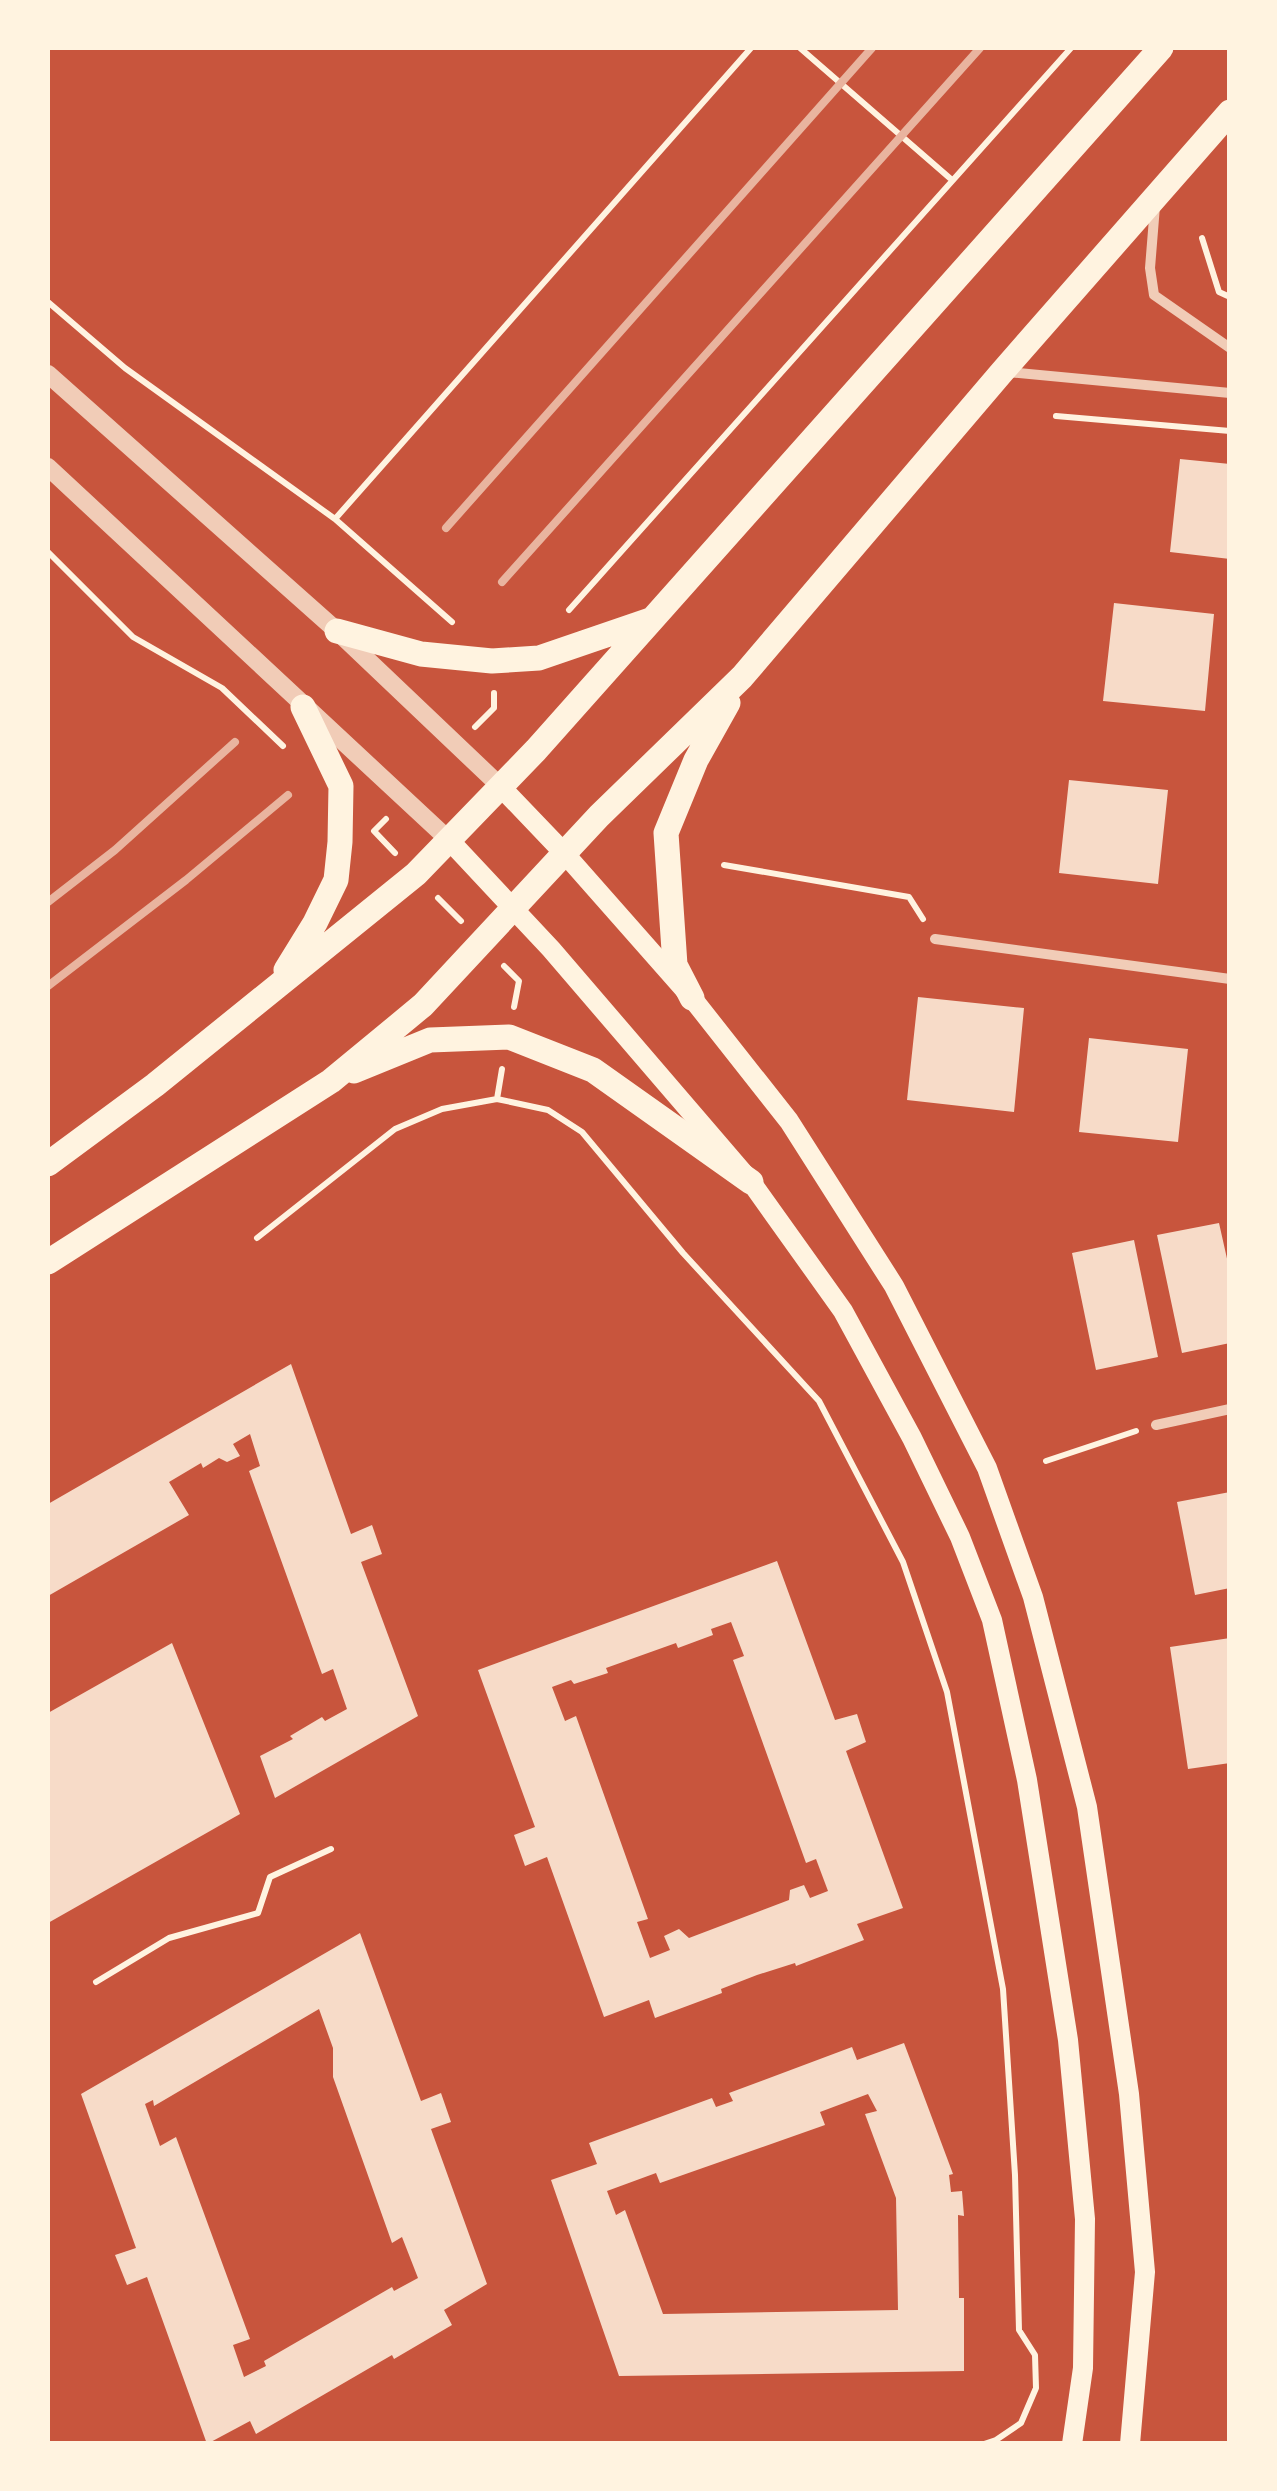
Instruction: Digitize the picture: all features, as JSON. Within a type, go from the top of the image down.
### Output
[{"type":"main road","points":[[48,1164],[276,987],[416,874],[450,841],[836,416],[1161,48]]},
{"type":"main road","points":[[48,1262],[331,1081],[423,1005],[565,854],[742,677],[1230,112]]},
{"type":"main road","points":[[338,631],[421,654],[492,661],[539,658],[650,620]]},
{"type":"main road","points":[[692,998],[675,966],[666,833],[696,760],[742,677]]},
{"type":"main road","points":[[276,987],[315,924],[336,880],[340,842],[340,786],[303,707]]},
{"type":"main road","points":[[500,786],[692,998],[789,1121],[894,1286],[987,1468],[1033,1597],[1087,1807],[1130,2094],[1145,2272],[1130,2444]]},
{"type":"main road","points":[[450,841],[551,949],[751,1182],[852,1326],[960,1537],[992,1620],[1026,1780],[1068,2040],[1084,2219],[1083,2368],[1072,2444]]},
{"type":"main road","points":[[331,1081],[430,1040],[508,1037],[593,1070],[751,1182]]},
{"type":"street","points":[[1156,195],[1150,268],[1154,295],[1230,348]]},
{"type":"street","points":[[1002,372],[1230,393]]},
{"type":"street","points":[[48,374],[338,631],[500,786]]},
{"type":"street","points":[[48,467],[450,841]]},
{"type":"street","points":[[935,939],[1230,978]]},
{"type":"street","points":[[1156,1425],[1230,1410]]},
{"type":"path","points":[[335,519],[751,48]]},
{"type":"path","points":[[800,48],[952,180]]},
{"type":"path","points":[[562,618],[1071,48]]},
{"type":"path","points":[[1202,238],[1219,292],[1230,297]]},
{"type":"path","points":[[48,302],[125,368],[335,519],[449,621],[466,629]]},
{"type":"path","points":[[1056,416],[1230,431]]},
{"type":"path","points":[[48,552],[133,637],[222,688],[286,748]]},
{"type":"path","points":[[724,865],[909,897],[935,939]]},
{"type":"path","points":[[257,1238],[395,1129],[442,1109],[497,1099],[548,1110],[582,1132],[683,1253],[819,1401],[904,1562],[947,1692],[1003,1990],[1015,2175],[1019,2330],[1035,2355],[1036,2388],[1021,2423],[996,2442],[984,2444]]},
{"type":"path","points":[[1046,1461],[1156,1425]]},
{"type":"path","points":[[96,1982],[168,1938],[258,1913],[270,1877],[330,1849]]},
{"type":"building","points":[[1180,459],[1230,464],[1230,559],[1170,552]]},
{"type":"building","points":[[1114,603],[1214,614],[1205,711],[1103,701]]},
{"type":"building","points":[[1069,780],[1168,790],[1158,884],[1059,873]]},
{"type":"building","points":[[918,997],[1024,1008],[1014,1112],[907,1100]]},
{"type":"building","points":[[1089,1038],[1188,1049],[1178,1142],[1079,1132]]},
{"type":"building","points":[[1219,1223],[1230,1272],[1230,1343],[1182,1353],[1157,1235]]},
{"type":"building","points":[[1134,1240],[1158,1357],[1096,1370],[1072,1253]]},
{"type":"building","points":[[291,1364],[351,1534],[372,1525],[382,1554],[361,1562],[418,1716],[275,1798],[260,1756],[293,1739],[290,1736],[322,1717],[325,1721],[347,1709],[333,1669],[322,1674],[249,1471],[260,1466],[250,1434],[233,1444],[240,1456],[227,1462],[219,1458],[203,1468],[201,1463],[169,1482],[189,1515],[48,1596],[48,1504]]},
{"type":"building","points":[[1230,1492],[1230,1588],[1195,1595],[1177,1502]]},
{"type":"building","points":[[777,1561],[835,1720],[857,1714],[866,1742],[846,1751],[903,1908],[857,1924],[864,1940],[796,1966],[795,1963],[757,1975],[655,2018],[649,2000],[604,2017],[547,1857],[525,1866],[514,1835],[535,1827],[478,1670]],"holes":[[[731,1622],[744,1656],[733,1660],[806,1863],[816,1859],[828,1891],[810,1898],[804,1885],[790,1890],[789,1900],[689,1938],[679,1929],[664,1936],[670,1950],[650,1958],[637,1922],[648,1919],[576,1716],[565,1721],[552,1687],[608,1673],[606,1668],[676,1643],[678,1648],[713,1635],[711,1629]]]},
{"type":"building","points":[[1230,1638],[1230,1763],[1188,1769],[1170,1647]]},
{"type":"building","points":[[172,1643],[240,1814],[48,1923],[48,1713]]},
{"type":"building","points":[[360,1933],[421,2101],[441,2093],[451,2122],[431,2129],[487,2284],[444,2310],[452,2325],[394,2359],[392,2355],[256,2434],[250,2421],[207,2444],[147,2277],[127,2285],[115,2255],[136,2248],[81,2094]],"holes":[[[319,2009],[333,2048],[333,2077],[392,2243],[402,2237],[418,2278],[394,2291],[392,2287],[264,2361],[266,2366],[244,2377],[233,2345],[250,2339],[176,2137],[160,2146],[145,2104],[153,2100],[154,2106]]]},
{"type":"building","points":[[904,2043],[953,2174],[949,2175],[951,2192],[962,2191],[964,2216],[958,2215],[964,2371],[619,2376],[551,2180],[597,2164],[589,2143],[712,2098],[716,2107],[733,2101],[729,2093],[852,2047],[857,2060]],"holes":[[[868,2094],[877,2111],[865,2114],[896,2198],[898,2310],[663,2314],[625,2210],[616,2215],[607,2191],[656,2173],[660,2183],[825,2125],[820,2112]]]},
{"type":"railway","points":[[446,528],[872,48]]},
{"type":"railway","points":[[502,582],[980,48]]},
{"type":"railway","points":[[48,902],[115,850],[235,742]]},
{"type":"railway","points":[[48,986],[288,795]]}]
